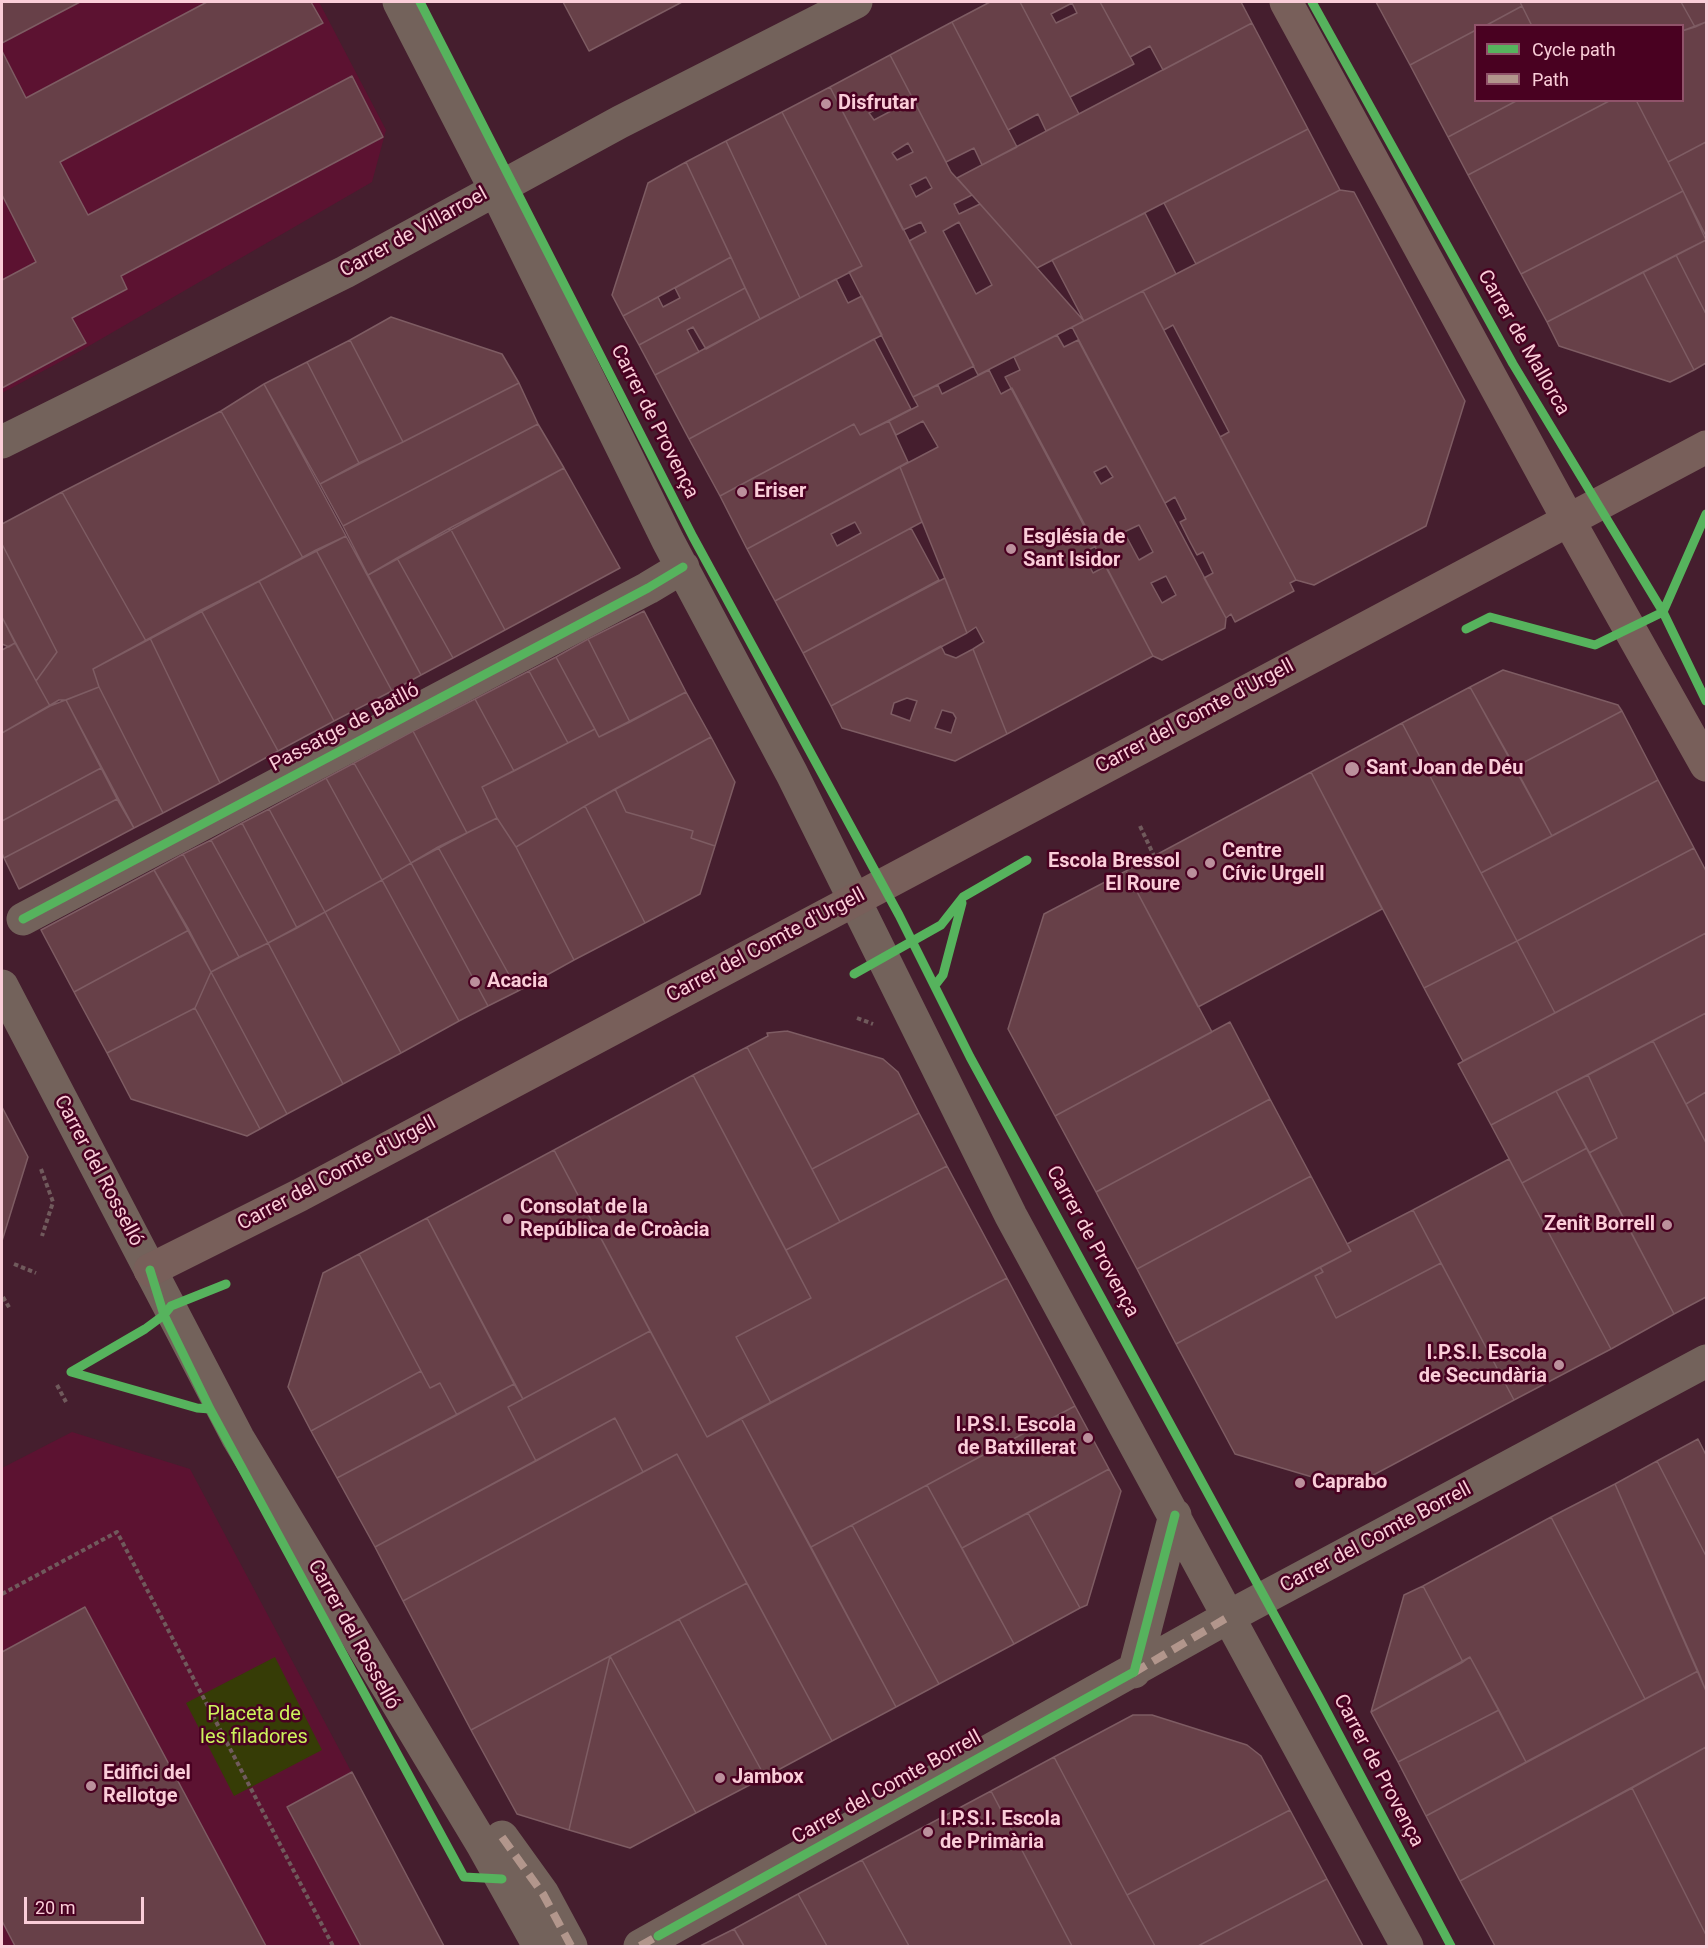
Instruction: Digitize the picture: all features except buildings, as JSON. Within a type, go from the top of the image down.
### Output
[{"type":"main road","points":[[1286,2],[1569,521],[1707,765]]},
{"type":"main road","name":"Carrer del Comte d'Urgell","points":[[150,1270],[300,1195],[1707,447]]},
{"type":"street","name":"Carrer de Provença","points":[[399,2],[683,567],[769,728],[1011,1216],[1230,1616],[1407,1947]]},
{"type":"street","name":"Carrer de Villarroel","points":[[2,442],[345,272],[495,189],[856,2]]},
{"type":"street","name":"Passatge de Batlló","points":[[23,919],[648,588],[683,567]]},
{"type":"street","name":"Carrer del Rosselló","points":[[2,986],[247,1453],[482,1844],[539,1947]]},
{"type":"street","name":"Carrer del Comte Borrell","points":[[651,1943],[1230,1616],[1707,1361]]},
{"type":"street","points":[[1134,1672],[1175,1515]]},
{"type":"street","points":[[502,1837],[543,1894],[571,1947]]},
{"type":"path","points":[[1140,826],[1154,856]]},
{"type":"path","points":[[41,1169],[53,1202],[42,1236]]},
{"type":"path","points":[[14,1264],[36,1274]]},
{"type":"path","points":[[3,1297],[10,1309]]},
{"type":"path","points":[[57,1385],[66,1402]]},
{"type":"path","points":[[2,1594],[117,1532],[333,1947]]},
{"type":"shaded area","points":[[2,2],[319,2],[386,130],[372,182],[82,350],[2,393]]},
{"type":"shaded area","points":[[72,1432],[190,1469],[444,1946],[2,1946],[2,1468]]},
{"type":"green space","name":"Placeta de les filadores","points":[[275,1657],[322,1750],[234,1796],[186,1703]]},
{"type":"marked path","points":[[1133,1673],[1230,1616]]},
{"type":"marked path","points":[[502,1837],[543,1894],[571,1946]]},
{"type":"marked path","points":[[640,1946],[663,1933]]},
{"type":"cycle path","points":[[420,2],[693,537],[899,915],[970,1057],[1319,1697],[1451,1946]]},
{"type":"cycle path","name":"Carrer de Mallorca","points":[[1312,2],[1513,364],[1663,612],[1706,701]]},
{"type":"cycle path","points":[[1466,629],[1490,617],[1595,645],[1663,612],[1706,514]]},
{"type":"cycle path","points":[[23,919],[648,588],[683,567]]},
{"type":"cycle path","points":[[854,974],[941,925],[963,897],[1027,860]]},
{"type":"cycle path","points":[[936,984],[943,975],[962,903]]},
{"type":"cycle path","points":[[150,1270],[164,1315],[210,1409],[464,1877],[502,1879]]},
{"type":"cycle path","points":[[71,1372],[145,1329],[164,1315],[171,1306],[226,1284]]},
{"type":"cycle path","points":[[71,1372],[197,1408],[210,1409]]},
{"type":"cycle path","points":[[658,1936],[1134,1672],[1175,1515]]},
{"type":"place","name":"Disfrutar","points":[[826,104]]},
{"type":"place","name":"Eriser","points":[[742,492]]},
{"type":"place","name":"Església de Sant Isidor","points":[[1011,549]]},
{"type":"place","name":"Sant Joan de Déu","points":[[1352,769]]},
{"type":"place","name":"Centre Cívic Urgell","points":[[1210,863]]},
{"type":"place","name":"Escola Bressol El Roure","points":[[1192,873]]},
{"type":"place","name":"Acacia","points":[[475,982]]},
{"type":"place","name":"Consolat de la República de Croàcia","points":[[508,1219]]},
{"type":"place","name":"Zenit Borrell","points":[[1667,1225]]},
{"type":"place","name":"I.P.S.I. Escola de Secundària","points":[[1559,1365]]},
{"type":"place","name":"I.P.S.I. Escola de Batxillerat","points":[[1088,1438]]},
{"type":"place","name":"Caprabo","points":[[1300,1483]]},
{"type":"place","name":"Jambox","points":[[720,1778]]},
{"type":"place","name":"Edifici del Rellotge","points":[[91,1786]]},
{"type":"place","name":"I.P.S.I. Escola de Primària","points":[[928,1832]]}]
